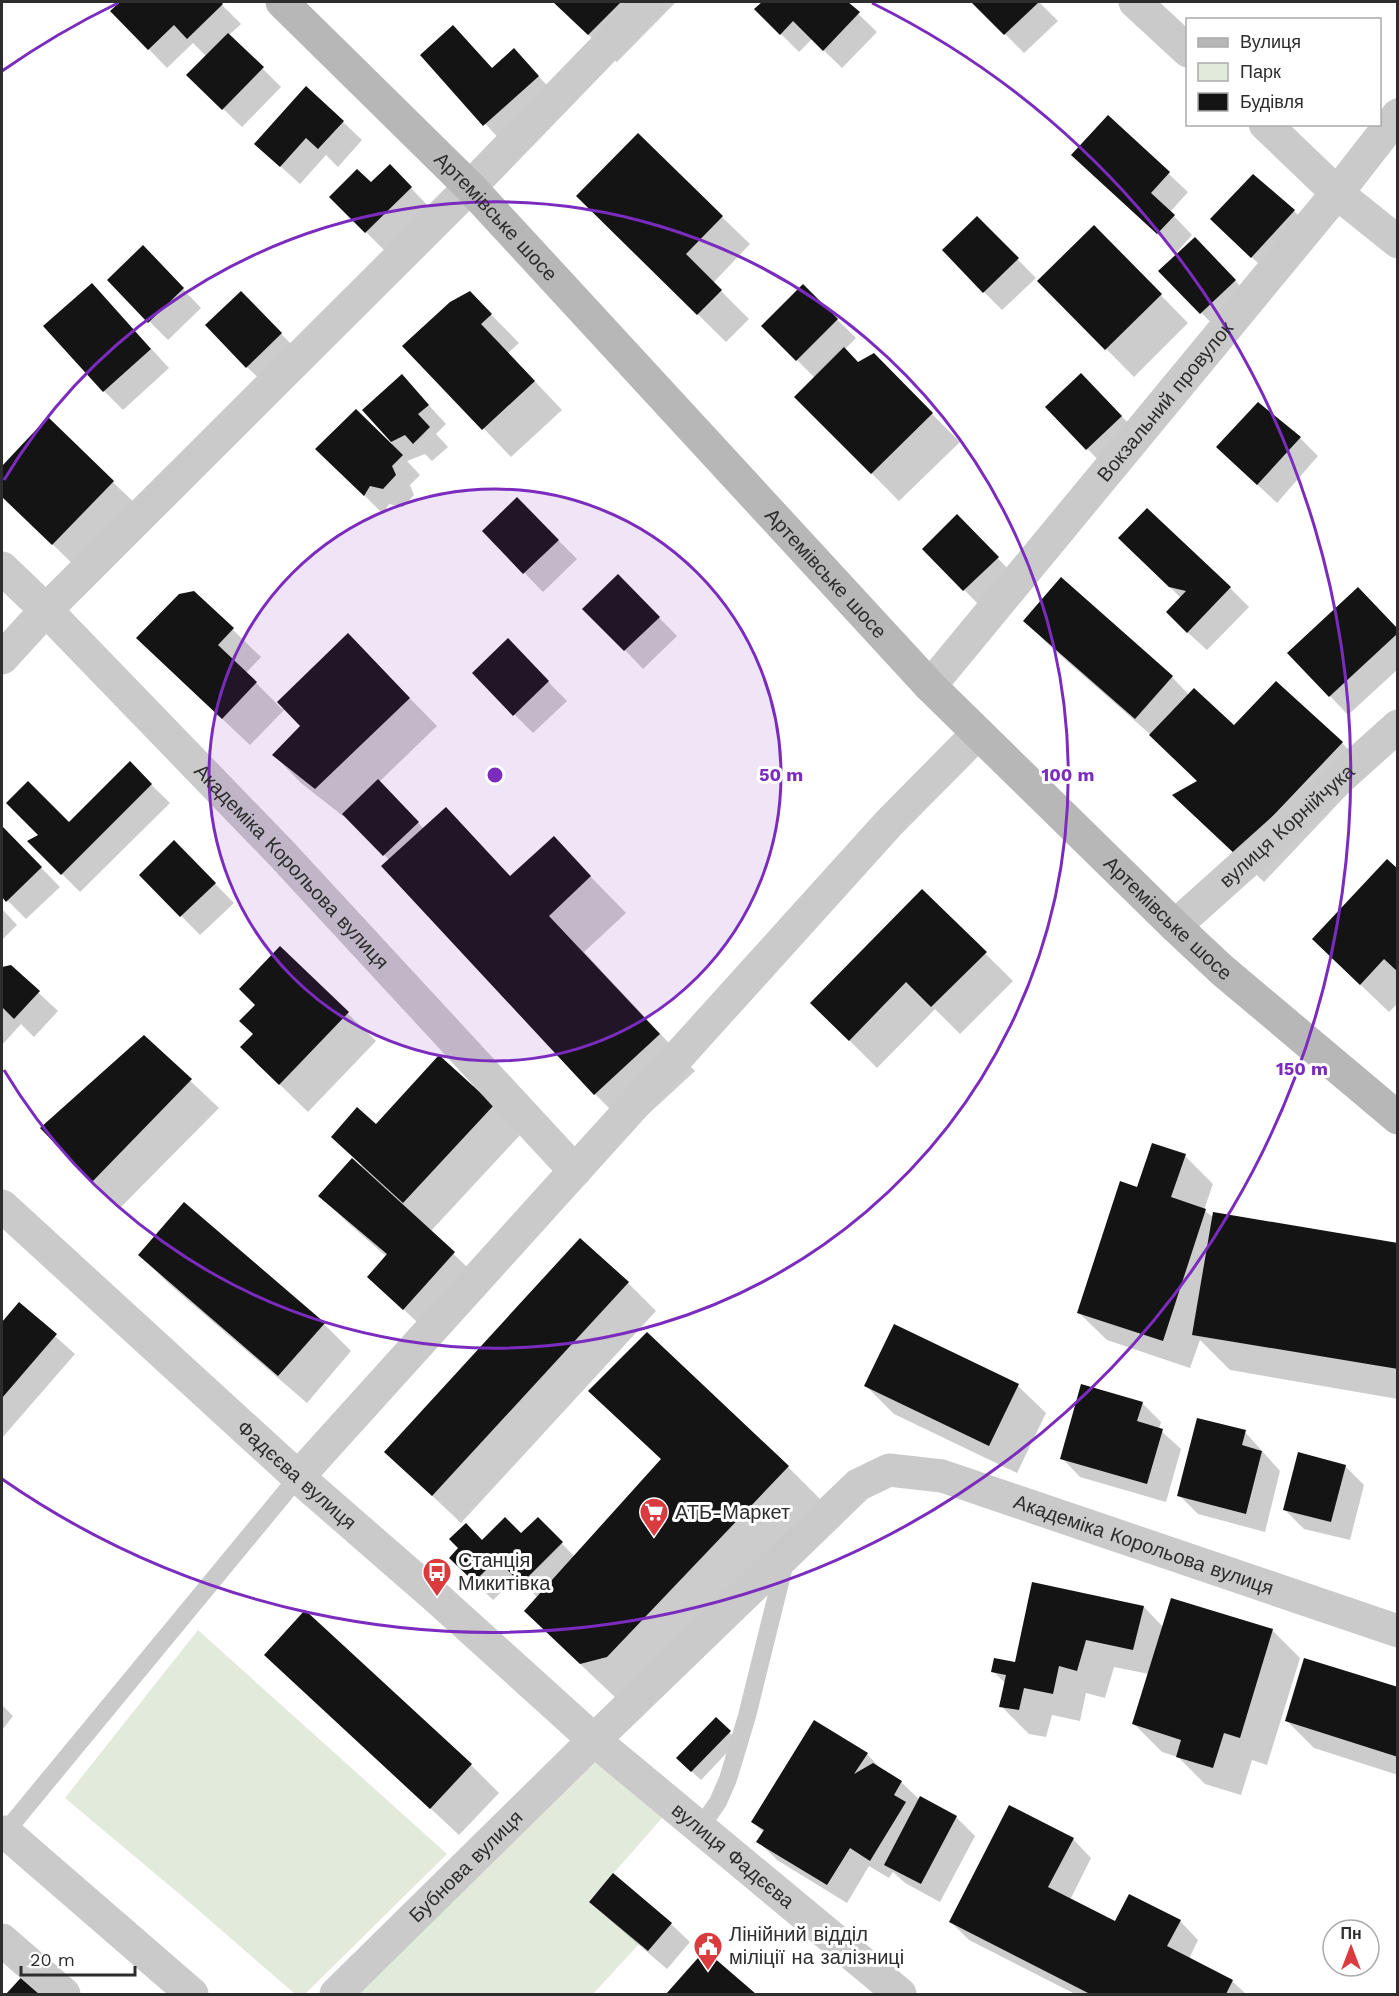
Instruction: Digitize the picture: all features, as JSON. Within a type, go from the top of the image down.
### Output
[{"type":"main road","name":"Артемівське шосе","points":[[282,2],[470,187],[930,686],[1222,970],[1398,1118]]},
{"type":"street","points":[[2,658],[46,610],[470,187],[649,2]]},
{"type":"street","points":[[1135,2],[1186,49]]},
{"type":"street","name":"Вокзальний провулок","points":[[930,686],[1337,193],[1398,115]]},
{"type":"street","points":[[1267,126],[1337,193],[1398,242]]},
{"type":"street","name":"Академіка Корольова вулиця","points":[[2,568],[46,610],[281,853],[575,1171]]},
{"type":"street","name":"вулиця Корнійчука","points":[[1175,926],[1398,726]]},
{"type":"street","points":[[298,1477],[882,830],[978,733]]},
{"type":"street","name":"Фадєєва вулиця","points":[[2,1206],[298,1477],[437,1598],[594,1740]]},
{"type":"street","name":"Академіка Корольова вулиця","points":[[889,1470],[942,1476],[1398,1631]]},
{"type":"street","name":"Бубнова вулиця","points":[[336,1995],[594,1740],[858,1485],[889,1470]]},
{"type":"street","name":"вулиця Фадєєва","points":[[594,1740],[900,1994]]},
{"type":"street","points":[[3,1834],[192,1995]]},
{"type":"street","points":[[2,1940],[64,1995]]},
{"type":"lane","points":[[3,1834],[298,1477]]},
{"type":"lane","points":[[700,1828],[718,1802],[728,1779],[747,1716],[787,1554]]},
{"type":"green space","points":[[198,1630],[447,1854],[305,1994],[295,1994],[65,1798]]},
{"type":"green space","points":[[594,1740],[670,1809],[589,1901],[639,1944],[593,1994],[336,1994]]},
{"type":"building","points":[[120,2],[221,2],[223,4],[187,39],[174,25],[148,50],[110,11]]},
{"type":"building","points":[[553,2],[621,2],[588,35]]},
{"type":"building","points":[[762,2],[848,2],[860,12],[823,51],[793,21],[780,35],[754,9]]},
{"type":"building","points":[[971,2],[1039,2],[1004,35]]},
{"type":"building","points":[[453,25],[492,68],[514,48],[539,76],[483,126],[420,55]]},
{"type":"building","points":[[228,33],[264,67],[222,110],[186,75]]},
{"type":"building","points":[[306,86],[344,121],[318,149],[306,138],[280,167],[254,144]]},
{"type":"building","points":[[1108,115],[1170,172],[1151,193],[1175,215],[1157,234],[1071,155]]},
{"type":"building","points":[[638,133],[723,216],[686,254],[722,290],[697,315],[576,196]]},
{"type":"building","points":[[390,164],[412,187],[365,233],[329,197],[357,169],[371,182]]},
{"type":"building","points":[[1253,174],[1295,210],[1251,258],[1210,219]]},
{"type":"building","points":[[977,216],[1019,258],[983,293],[942,250]]},
{"type":"building","points":[[1094,225],[1162,294],[1105,350],[1037,281]]},
{"type":"building","points":[[1195,237],[1236,280],[1200,314],[1158,271]]},
{"type":"building","points":[[143,245],[184,288],[148,323],[107,280]]},
{"type":"building","points":[[92,283],[151,349],[103,392],[43,326]]},
{"type":"building","points":[[803,284],[838,319],[796,361],[761,326]]},
{"type":"building","points":[[241,291],[282,333],[246,368],[205,325]]},
{"type":"building","points":[[470,291],[492,314],[481,324],[535,381],[482,430],[402,346],[450,302]]},
{"type":"building","points":[[844,347],[858,362],[874,353],[933,413],[871,474],[794,397]]},
{"type":"building","points":[[1081,373],[1122,416],[1086,450],[1045,407]]},
{"type":"building","points":[[402,374],[429,405],[418,414],[430,427],[413,444],[405,435],[391,442],[362,410]]},
{"type":"building","points":[[1258,402],[1301,437],[1257,485],[1216,447]]},
{"type":"building","points":[[356,409],[403,455],[392,466],[396,475],[383,489],[370,486],[364,496],[315,449]]},
{"type":"building","points":[[48,417],[114,481],[52,545],[2,497],[2,466]]},
{"type":"building","points":[[517,497],[559,540],[523,574],[482,531]]},
{"type":"building","points":[[1147,508],[1231,587],[1187,633],[1166,612],[1186,591],[1169,587],[1118,538]]},
{"type":"building","points":[[957,514],[999,557],[963,591],[922,549]]},
{"type":"building","points":[[618,574],[660,617],[624,651],[582,609]]},
{"type":"building","points":[[1061,577],[1173,676],[1135,719],[1023,621]]},
{"type":"building","points":[[1358,587],[1398,629],[1398,633],[1329,697],[1287,653]]},
{"type":"building","points":[[194,591],[234,628],[218,645],[257,682],[222,719],[136,638],[179,594]]},
{"type":"building","points":[[348,633],[410,698],[315,789],[272,755],[300,726],[277,702]]},
{"type":"building","points":[[508,638],[549,681],[513,716],[472,673]]},
{"type":"building","points":[[1276,681],[1343,742],[1236,855],[1172,795],[1197,781],[1149,735],[1194,688],[1234,725]]},
{"type":"building","points":[[130,761],[152,784],[61,875],[27,841],[38,835],[6,803],[28,781],[69,822]]},
{"type":"building","points":[[378,779],[419,822],[383,856],[342,814]]},
{"type":"building","points":[[446,807],[510,876],[554,836],[591,876],[549,916],[660,1034],[594,1095],[381,866]]},
{"type":"building","points":[[2,826],[42,867],[6,902],[2,897]]},
{"type":"building","points":[[174,840],[216,883],[180,917],[139,875]]},
{"type":"building","points":[[1387,859],[1398,869],[1398,972],[1384,959],[1360,985],[1312,939]]},
{"type":"building","points":[[922,889],[987,952],[931,1007],[906,982],[849,1041],[810,1003]]},
{"type":"building","points":[[280,946],[349,1012],[279,1085],[240,1047],[253,1034],[239,1021],[255,1005],[239,989]]},
{"type":"building","points":[[11,965],[40,991],[14,1019],[2,1007],[2,967]]},
{"type":"building","points":[[144,1035],[192,1079],[92,1182],[40,1128]]},
{"type":"building","points":[[439,1055],[494,1105],[403,1203],[331,1137],[357,1107],[376,1124]]},
{"type":"building","points":[[1152,1143],[1186,1154],[1171,1197],[1206,1209],[1163,1341],[1077,1313],[1120,1181],[1137,1187]]},
{"type":"building","points":[[352,1158],[455,1252],[403,1310],[367,1277],[387,1254],[318,1196]]},
{"type":"building","points":[[184,1202],[325,1323],[278,1376],[138,1255]]},
{"type":"building","points":[[1213,1212],[1398,1243],[1398,1369],[1192,1335]]},
{"type":"building","points":[[580,1238],[629,1282],[432,1496],[384,1452]]},
{"type":"building","points":[[19,1302],[57,1334],[2,1398],[2,1322]]},
{"type":"building","points":[[894,1324],[1019,1384],[989,1446],[864,1386]]},
{"type":"building","name":"АТБ-Маркет","points":[[647,1332],[789,1466],[607,1657],[580,1664],[524,1611],[661,1459],[588,1391]]},
{"type":"building","points":[[1081,1384],[1143,1402],[1137,1421],[1163,1429],[1147,1484],[1060,1459]]},
{"type":"building","points":[[1197,1418],[1246,1430],[1242,1445],[1262,1451],[1246,1514],[1177,1496]]},
{"type":"building","points":[[1298,1452],[1346,1465],[1331,1522],[1283,1510]]},
{"type":"building","points":[[505,1517],[521,1533],[538,1517],[563,1542],[521,1584],[497,1559],[474,1582],[449,1558],[458,1548],[449,1539],[466,1523],[482,1540]]},
{"type":"building","points":[[1032,1582],[1144,1606],[1133,1650],[1086,1640],[1077,1671],[1059,1666],[1053,1694],[1024,1688],[1019,1710],[999,1707],[1006,1675],[991,1672],[994,1658],[1015,1662]]},
{"type":"building","points":[[1171,1598],[1273,1629],[1240,1738],[1224,1733],[1213,1768],[1176,1757],[1181,1740],[1132,1724]]},
{"type":"building","points":[[305,1610],[472,1764],[430,1809],[264,1655]]},
{"type":"building","points":[[1304,1658],[1398,1687],[1398,1757],[1285,1721]]},
{"type":"building","points":[[716,1717],[731,1731],[691,1772],[676,1758]]},
{"type":"building","points":[[814,1720],[868,1753],[854,1774],[873,1763],[902,1781],[894,1795],[906,1802],[870,1861],[850,1848],[827,1885],[756,1842],[764,1830],[751,1822]]},
{"type":"building","points":[[920,1796],[957,1816],[921,1884],[884,1865]]},
{"type":"building","points":[[1009,1805],[1074,1838],[1048,1887],[1115,1921],[1129,1894],[1181,1920],[1167,1946],[1233,1980],[1226,1994],[1090,1994],[949,1922]]},
{"type":"building","points":[[613,1873],[672,1923],[648,1951],[589,1902]]},
{"type":"building","name":"Лінійний відділ міліції на залізниці","points":[[705,1950],[756,1994],[666,1994]]},
{"type":"building","points":[[28,1970],[56,1994],[6,1994]]},
{"type":"place","name":"АТБ-Маркет","points":[[654,1538]]},
{"type":"place","name":"Станція Микитівка","points":[[437,1598]]},
{"type":"place","name":"Лінійний відділ міліції на залізниці","points":[[708,1972]]}]
